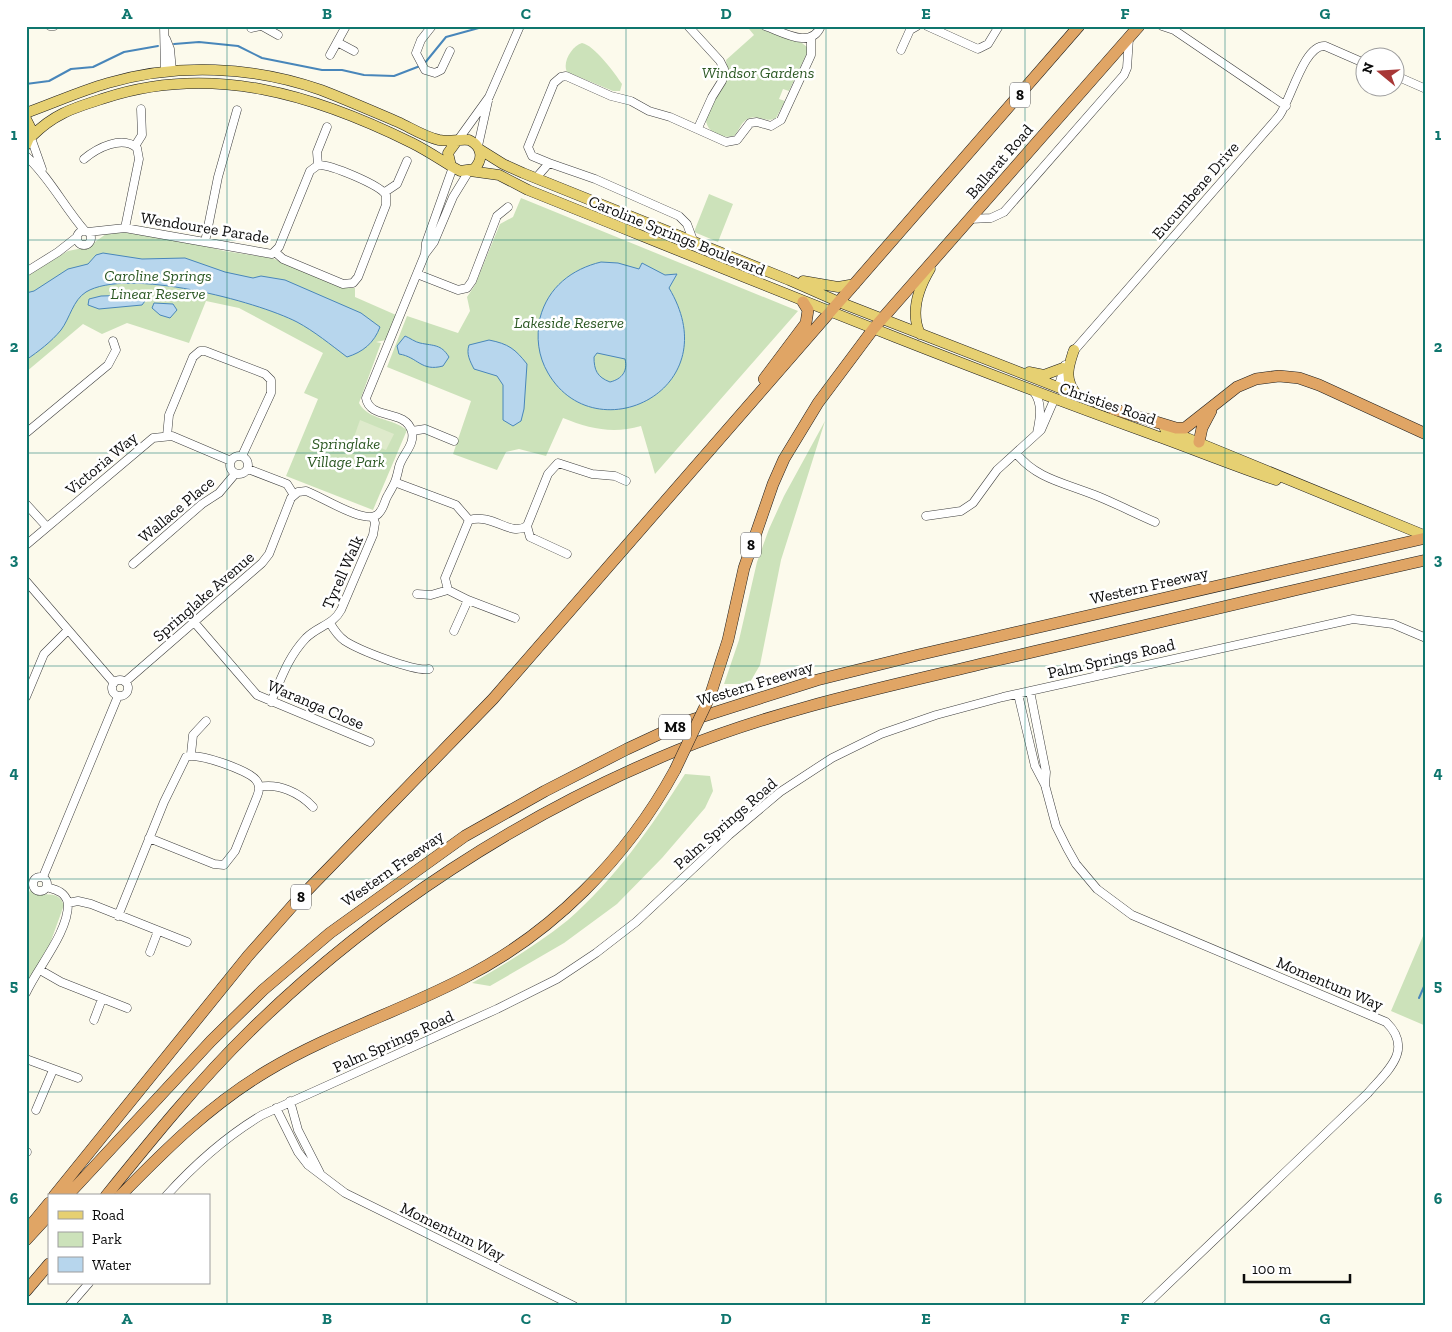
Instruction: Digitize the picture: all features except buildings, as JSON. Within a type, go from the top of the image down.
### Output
[{"type":"highway","name":"Ballarat Road","points":[[830,313],[1079,26]]},
{"type":"highway","name":"Ballarat Road","points":[[883,318],[1139,26]]},
{"type":"highway","points":[[735,422],[764,378],[806,323],[808,310],[803,302]]},
{"type":"highway","name":"8","points":[[56,1194],[248,956],[294,904],[493,699],[830,313]]},
{"type":"highway","name":"8","points":[[122,1194],[191,1125],[220,1102],[265,1072],[323,1041],[464,978],[521,943],[549,922],[604,872],[654,806],[675,770],[710,696],[728,640],[747,559],[773,484],[784,459],[818,403],[883,318]]},
{"type":"highway","points":[[1114,408],[1182,428],[1189,427],[1219,400],[1238,387],[1256,379],[1272,376],[1294,378],[1319,385],[1426,434]]},
{"type":"highway","points":[[1199,442],[1206,418],[1219,400]]},
{"type":"highway","name":"Western Freeway","points":[[69,1194],[211,1040],[330,933],[465,836],[545,791],[627,749],[685,722],[817,680],[937,650],[1426,537]]},
{"type":"highway","name":"M8","points":[[108,1194],[164,1124],[250,1031],[282,1001],[366,930],[435,881],[494,844],[550,811],[618,777],[678,750],[795,710],[1426,560]]},
{"type":"highway","points":[[26,1230],[48,1204]]},
{"type":"highway","points":[[26,1240],[48,1216]]},
{"type":"highway","points":[[26,1292],[48,1265]]},
{"type":"highway","points":[[26,1298],[48,1273]]},
{"type":"main road","points":[[168,71],[171,84]]},
{"type":"main road","points":[[26,112],[109,82],[168,71],[231,71],[293,81],[368,110],[430,137],[457,141],[469,140],[478,147],[479,162],[469,171],[460,171],[408,141],[319,104],[286,93],[222,83],[171,84],[113,95],[59,114],[45,122],[30,140]]},
{"type":"main road","points":[[26,119],[32,127],[30,140]]},
{"type":"main road","points":[[452,166],[448,153],[457,141]]},
{"type":"main road","name":"Caroline Springs Boulevard","points":[[478,147],[503,164],[536,178],[839,302],[883,318]]},
{"type":"main road","name":"Caroline Springs Boulevard","points":[[469,171],[498,175],[528,190],[830,313],[874,328]]},
{"type":"main road","points":[[603,220],[608,208]]},
{"type":"main road","points":[[716,266],[721,254]]},
{"type":"main road","points":[[920,334],[915,319],[916,300],[925,276],[936,258]]},
{"type":"main road","points":[[789,280],[838,286],[855,284]]},
{"type":"main road","name":"Christies Road","points":[[883,318],[1199,442],[1426,537]]},
{"type":"main road","name":"Christies Road","points":[[874,328],[1054,400],[1334,499]]},
{"type":"main road","points":[[1074,350],[1068,374],[1069,384],[1077,395]]},
{"type":"main road","points":[[992,362],[1039,374],[1064,368]]},
{"type":"main road","points":[[1054,400],[1058,388]]},
{"type":"main road","points":[[1199,442],[1204,448],[1265,476]]},
{"type":"street","points":[[164,26],[165,37],[170,49],[168,71]]},
{"type":"street","points":[[251,28],[261,26],[278,35]]},
{"type":"street","points":[[330,55],[346,26]]},
{"type":"street","points":[[432,26],[418,46],[417,56],[425,70],[435,73],[441,70],[450,51]]},
{"type":"street","points":[[478,147],[489,97],[520,26]]},
{"type":"street","points":[[688,26],[720,61],[724,69],[724,77],[712,97],[698,128]]},
{"type":"street","points":[[765,26],[805,40],[816,36],[821,26]]},
{"type":"street","points":[[901,50],[910,30],[917,26]]},
{"type":"street","points":[[927,26],[978,49],[988,44],[999,26]]},
{"type":"street","points":[[1162,26],[1173,28],[1286,106]]},
{"type":"street","points":[[970,219],[991,218],[1004,212],[1124,75],[1129,58],[1129,38]]},
{"type":"street","points":[[536,178],[550,163],[532,156],[528,146],[554,83],[563,76],[698,128],[718,139],[732,142],[738,139],[752,122],[771,126],[778,123],[786,111],[811,55],[810,39]]},
{"type":"street","points":[[337,42],[354,51]]},
{"type":"street","name":"Eucumbene Drive","points":[[1058,388],[1064,368],[1074,350],[1286,106],[1308,57],[1315,48],[1325,46],[1354,58]]},
{"type":"street","points":[[1404,79],[1426,89]]},
{"type":"street","points":[[457,141],[489,97]]},
{"type":"street","points":[[125,228],[139,159],[136,146],[142,135],[141,109]]},
{"type":"street","points":[[205,242],[218,177],[238,110]]},
{"type":"street","name":"Wendouree Parade","points":[[26,272],[82,236],[125,228],[268,254],[275,252],[279,247],[310,171],[318,165],[317,152],[327,127]]},
{"type":"street","points":[[30,140],[43,174]]},
{"type":"street","points":[[84,159],[94,152],[116,143],[136,146]]},
{"type":"street","points":[[26,156],[43,174],[82,236]]},
{"type":"street","points":[[385,192],[397,184],[407,161]]},
{"type":"street","name":"Caroline Springs Boulevard","points":[[550,163],[595,179],[679,216],[687,224],[694,243]]},
{"type":"street","points":[[275,252],[284,259],[341,283],[353,283],[358,276],[385,209],[387,199],[385,192],[379,187],[328,166],[318,165]]},
{"type":"street","points":[[425,254],[426,243],[452,166]]},
{"type":"street","points":[[248,469],[287,484],[294,496],[306,491],[366,518],[380,513],[397,483],[400,465],[412,440],[412,431],[402,419],[372,409],[367,404],[366,398],[425,254],[434,242],[453,197],[469,171]]},
{"type":"street","points":[[417,274],[458,290],[467,288],[472,281],[497,216],[508,207]]},
{"type":"street","name":"Wendouree Parade","points":[[82,236],[91,241],[112,230]]},
{"type":"street","points":[[26,433],[108,365],[116,350],[113,341]]},
{"type":"street","points":[[231,462],[182,440],[167,436],[169,415],[193,357],[200,351],[205,351],[264,374],[271,380],[270,393],[242,456]]},
{"type":"street","points":[[1034,392],[1038,398],[1040,414],[1036,434]]},
{"type":"street","points":[[926,516],[954,513],[968,507],[996,470],[1036,434],[1046,422],[1054,400]]},
{"type":"street","points":[[412,431],[425,429],[454,441]]},
{"type":"street","name":"Victoria Way","points":[[26,545],[152,438],[167,436]]},
{"type":"street","points":[[1016,452],[1031,469],[1042,476],[1093,494],[1155,522]]},
{"type":"street","points":[[242,456],[247,460],[248,469],[241,475],[235,474],[230,467],[231,462],[235,457],[242,456]]},
{"type":"street","points":[[567,554],[530,537],[527,526],[548,474],[558,463],[592,474],[615,476],[626,481]]},
{"type":"street","name":"Wallace Place","points":[[133,564],[202,504],[219,493],[235,474]]},
{"type":"street","points":[[397,483],[456,505],[469,520]]},
{"type":"street","name":"Springlake Avenue","points":[[125,682],[266,559],[294,496]]},
{"type":"street","points":[[26,504],[47,527]]},
{"type":"street","name":"Tyrell Walk","points":[[271,702],[295,650],[314,632],[336,620],[375,528],[373,517]]},
{"type":"street","points":[[469,520],[483,518],[514,529],[527,526]]},
{"type":"street","points":[[448,590],[445,578],[469,520]]},
{"type":"street","points":[[26,581],[114,683],[113,691],[118,696]]},
{"type":"street","points":[[417,594],[431,596],[448,590],[514,618]]},
{"type":"street","points":[[454,631],[468,600]]},
{"type":"street","name":"Palm Springs Road","points":[[168,1194],[187,1173],[220,1144],[241,1128],[276,1108],[497,1009],[557,979],[596,953],[636,922],[754,812],[780,792],[832,758],[881,734],[936,715],[1030,691],[1353,619],[1393,624],[1426,638]]},
{"type":"street","name":"Waranga Close","points":[[194,622],[246,685],[257,695],[370,742]]},
{"type":"street","points":[[330,623],[337,634],[348,642],[412,668],[429,669]]},
{"type":"street","points":[[26,697],[44,654],[68,630]]},
{"type":"street","points":[[114,683],[125,682],[128,691],[124,695],[118,696]]},
{"type":"street","name":"Momentum Way","points":[[1030,691],[1046,772],[1045,785]]},
{"type":"street","name":"Momentum Way","points":[[1018,694],[1034,766],[1045,785],[1056,826],[1076,864],[1096,889],[1119,908],[1150,923],[1378,1018],[1392,1028],[1398,1046],[1397,1058],[1392,1068],[1368,1093],[1145,1306]]},
{"type":"street","points":[[44,877],[118,696]]},
{"type":"street","points":[[118,916],[183,760],[191,754],[193,735],[206,721]]},
{"type":"street","points":[[149,838],[214,864],[224,865],[235,851],[256,799],[259,787],[256,780],[248,774],[202,756],[191,754]]},
{"type":"street","points":[[259,787],[280,787],[305,798],[313,807]]},
{"type":"street","points":[[44,877],[30,880],[38,891],[44,890],[47,887]]},
{"type":"street","points":[[44,877],[47,881],[47,887]]},
{"type":"street","points":[[26,992],[50,956],[66,915],[68,903],[66,897],[62,892],[47,887]]},
{"type":"street","points":[[68,903],[83,902],[187,942]]},
{"type":"street","points":[[150,952],[158,931]]},
{"type":"street","points":[[40,970],[49,977],[127,1008]]},
{"type":"street","points":[[94,1020],[102,999]]},
{"type":"street","points":[[26,1059],[78,1078]]},
{"type":"street","points":[[36,1110],[53,1070]]},
{"type":"street","name":"Momentum Way","points":[[290,1101],[298,1130],[322,1177]]},
{"type":"street","name":"Momentum Way","points":[[276,1108],[298,1152],[308,1165],[345,1194],[574,1306]]},
{"type":"street","points":[[69,1306],[88,1284]]},
{"type":"green space","name":"Windsor Gardens","points":[[752,26],[802,43],[807,47],[807,53],[789,91],[783,89],[779,99],[785,101],[776,118],[768,120],[757,117],[750,118],[742,123],[734,136],[721,136],[712,132],[706,120],[727,68],[726,60],[754,35],[749,29]]},
{"type":"green space","points":[[582,43],[598,54],[609,67],[622,84],[620,91],[613,91],[567,72],[566,64],[569,55],[575,47]]},
{"type":"green space","points":[[709,194],[733,204],[718,242],[694,232]]},
{"type":"green space","name":"Lakeside Reserve","points":[[521,198],[798,311],[655,474],[641,426],[611,430],[583,425],[563,418],[546,456],[519,449],[506,452],[497,470],[453,454],[471,401],[387,367],[407,316],[458,333],[470,311],[467,297],[475,285],[500,224],[513,217]]},
{"type":"green space","name":"Caroline Springs Linear Reserve","points":[[124,232],[190,242],[224,251],[272,258],[345,288],[355,288],[355,297],[396,315],[386,340],[376,342],[381,343],[359,403],[368,413],[407,430],[373,510],[286,476],[318,399],[304,393],[323,353],[239,308],[206,301],[189,343],[127,323],[102,334],[83,324],[26,372],[26,275],[68,251],[88,247],[106,234]]},
{"type":"green space","points":[[360,420],[394,434],[386,450],[354,437]]},
{"type":"green space","points":[[825,421],[781,560],[760,665],[749,684],[724,684],[739,640],[757,562],[769,529],[784,496]]},
{"type":"green space","points":[[685,774],[710,776],[713,791],[705,808],[662,858],[617,904],[564,943],[490,986],[472,983],[545,937],[568,920],[585,904],[632,851]]},
{"type":"green space","points":[[31,888],[38,894],[57,896],[64,905],[44,960],[28,980],[26,979],[26,899]]},
{"type":"green space","points":[[1426,929],[1426,1026],[1391,1011]]},
{"type":"water","points":[[103,253],[142,259],[185,258],[225,272],[253,278],[261,276],[285,280],[361,313],[380,327],[375,338],[367,346],[347,357],[297,322],[252,305],[192,290],[160,285],[130,283],[105,285],[82,295],[61,330],[45,346],[26,360],[26,293],[34,291],[68,269],[88,264],[96,255]]},
{"type":"water","points":[[601,262],[618,263],[639,269],[642,263],[665,275],[677,274],[669,288],[683,324],[682,356],[670,381],[649,399],[623,409],[595,408],[569,397],[548,373],[540,353],[538,339],[540,318],[549,297],[563,281],[580,269]],"holes":[[[597,353],[625,359],[625,371],[621,377],[610,382],[599,375],[594,357]]]},
{"type":"water","points":[[135,295],[145,301],[142,305],[99,309],[88,305],[89,299],[101,296]]},
{"type":"water","points":[[154,303],[173,304],[177,310],[170,318],[160,315],[152,308]]},
{"type":"water","points":[[405,336],[440,348],[449,357],[443,366],[424,366],[411,358],[399,354],[397,346]]},
{"type":"water","points":[[489,340],[502,343],[511,348],[527,364],[524,409],[521,421],[513,426],[503,420],[503,385],[497,376],[474,369],[469,357],[469,345]]},
{"type":"waterway","points":[[424,64],[446,37],[486,26]]},
{"type":"waterway","points":[[174,44],[199,42],[238,46],[262,58],[322,70],[342,70],[364,75],[394,76],[420,66]]},
{"type":"waterway","points":[[26,84],[49,81],[71,69],[93,67],[124,52],[158,46]]},
{"type":"waterway","points":[[1419,998],[1426,982]]},
{"type":"park label","name":"Springlake Village Park","points":[[346,452]]}]
